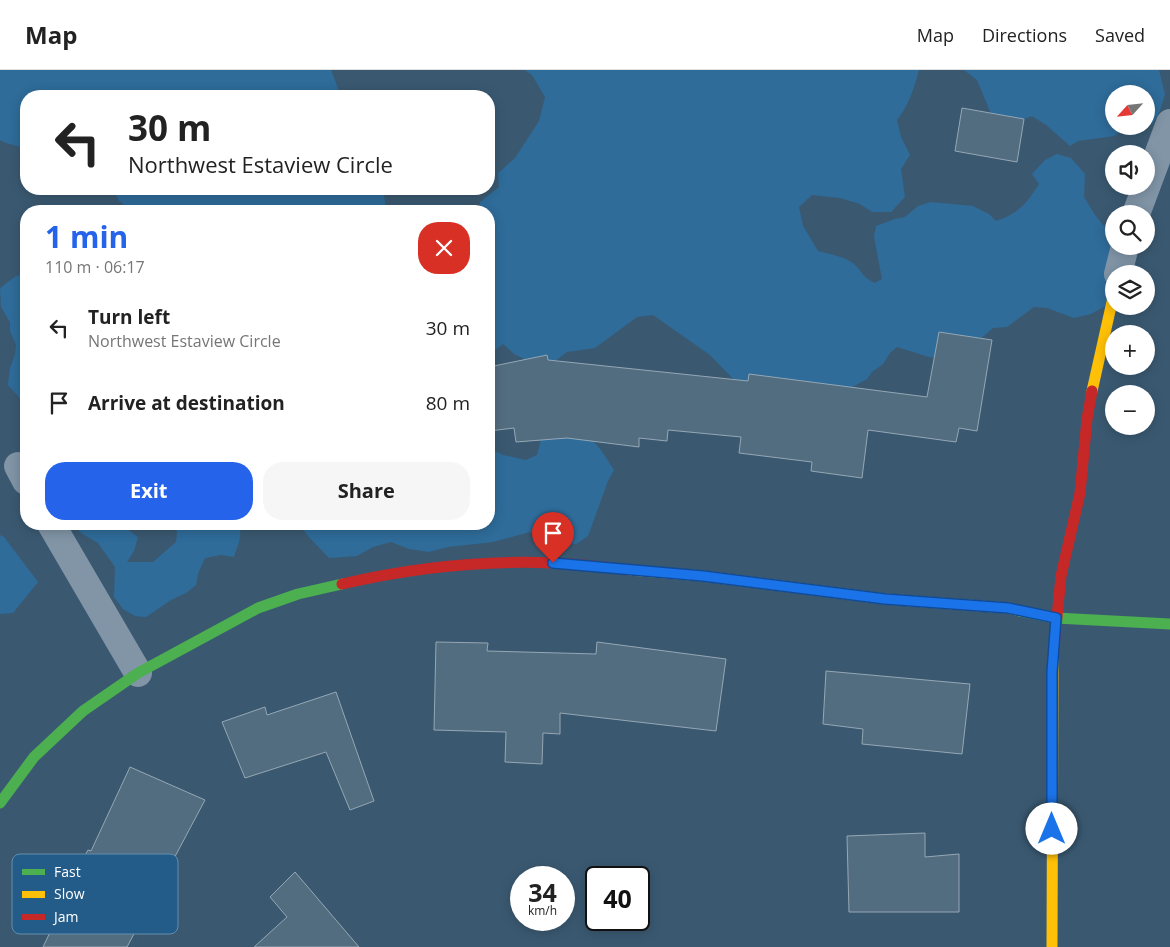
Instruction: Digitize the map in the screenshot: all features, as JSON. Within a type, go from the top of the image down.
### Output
[{"type":"street","points":[[1139,205],[1170,122]]},
{"type":"street","points":[[1052,947],[1052,672],[1056,618],[1061,576],[1080,493],[1087,419],[1109,315]]},
{"type":"street","points":[[55,530],[138,673]]},
{"type":"street","points":[[0,803],[34,757],[83,711],[138,673],[258,608],[298,594],[389,572],[484,563],[553,563],[703,576],[885,599],[1008,608],[1056,618],[1170,624]]},
{"type":"shaded area","points":[[0,70],[331,70],[339,90],[20,90],[20,147],[0,140]]},
{"type":"shaded area","points":[[525,70],[919,70],[908,102],[897,120],[901,137],[910,155],[901,169],[905,197],[891,212],[872,212],[860,204],[840,198],[812,195],[799,207],[803,226],[818,251],[852,262],[865,277],[875,283],[882,279],[874,237],[876,226],[905,217],[918,206],[931,202],[973,206],[989,214],[996,221],[1004,218],[1026,202],[1039,184],[1032,174],[1045,160],[1057,154],[1071,158],[1085,174],[1084,197],[1105,227],[1105,255],[1116,255],[1122,265],[1105,265],[1105,306],[1091,314],[1074,318],[1047,308],[1034,307],[1007,327],[993,328],[971,347],[948,359],[929,357],[897,347],[867,379],[843,392],[738,384],[710,355],[653,315],[637,317],[595,348],[567,352],[545,369],[514,354],[503,344],[495,350],[495,205],[480,205],[480,202],[489,195],[495,195],[495,190],[499,187],[498,173],[515,158],[539,121],[545,97],[532,75]]},
{"type":"shaded area","points":[[964,70],[1159,70],[1165,94],[1160,111],[1155,120],[1155,85],[1105,85],[1105,135],[1116,135],[1078,141],[1070,146],[1046,125],[1032,116],[1014,123],[992,116],[977,80]]},
{"type":"shaded area","points":[[116,195],[384,195],[386,205],[125,205],[119,201]]},
{"type":"shaded area","points":[[20,275],[20,398],[8,385],[16,345],[10,331],[10,322],[1,307],[0,288]]},
{"type":"shaded area","points":[[577,423],[601,450],[614,470],[608,481],[588,536],[576,544],[552,542],[530,532],[493,542],[448,547],[429,552],[409,549],[391,542],[373,547],[357,556],[329,558],[304,530],[495,530],[495,451],[503,455],[526,460],[537,455],[543,432]]},
{"type":"shaded area","points":[[78,530],[128,530],[138,537],[134,551],[127,562],[153,562],[176,542],[176,530],[240,530],[240,536],[234,557],[221,555],[205,558],[198,574],[196,585],[146,617],[135,616],[123,609],[114,597],[115,567],[98,543]]},
{"type":"shaded area","points":[[0,535],[4,537],[38,582],[13,613],[0,614]]},
{"type":"building","points":[[962,108],[1024,119],[1017,162],[955,151]]},
{"type":"building","points":[[939,332],[992,340],[977,431],[959,428],[956,442],[868,430],[862,478],[811,471],[812,462],[739,453],[741,437],[668,430],[667,441],[639,438],[639,447],[567,438],[516,442],[514,428],[495,430],[495,366],[547,355],[548,360],[748,381],[749,374],[927,397]]},
{"type":"building","points":[[436,642],[488,643],[487,651],[596,654],[597,642],[726,659],[716,731],[560,713],[560,734],[543,733],[542,764],[505,762],[506,732],[434,730]]},
{"type":"building","points":[[826,671],[970,684],[962,754],[862,744],[863,729],[823,724]]},
{"type":"building","points":[[336,692],[374,801],[350,810],[326,752],[245,778],[222,722],[265,707],[267,715]]},
{"type":"building","points":[[130,767],[205,800],[176,854],[86,854],[88,850],[91,851]]},
{"type":"building","points":[[925,833],[925,857],[959,854],[959,912],[849,912],[847,836]]},
{"type":"building","points":[[295,872],[359,947],[254,947],[287,917],[270,897]]},
{"type":"building","points":[[49,934],[134,934],[127,947],[43,947]]},
{"type":"traffic: fast","points":[[0,803],[34,757],[83,711],[138,673],[258,608],[298,594],[342,584]]},
{"type":"traffic: fast","points":[[1020,611],[1056,618],[1170,624]]},
{"type":"traffic: slow","points":[[1092,391],[1109,315]]},
{"type":"traffic: slow","points":[[629,570],[703,576],[885,599],[1008,608],[1020,611]]},
{"type":"traffic: slow","points":[[1052,947],[1053,658]]},
{"type":"traffic: jam","points":[[1053,658],[1061,576],[1080,493],[1087,419],[1092,391]]},
{"type":"traffic: jam","points":[[342,584],[394,574],[474,564],[563,563],[629,570]]},
{"type":"route","points":[[553,563],[703,576],[885,599],[1008,608],[1056,618],[1052,672],[1052,829]]}]
